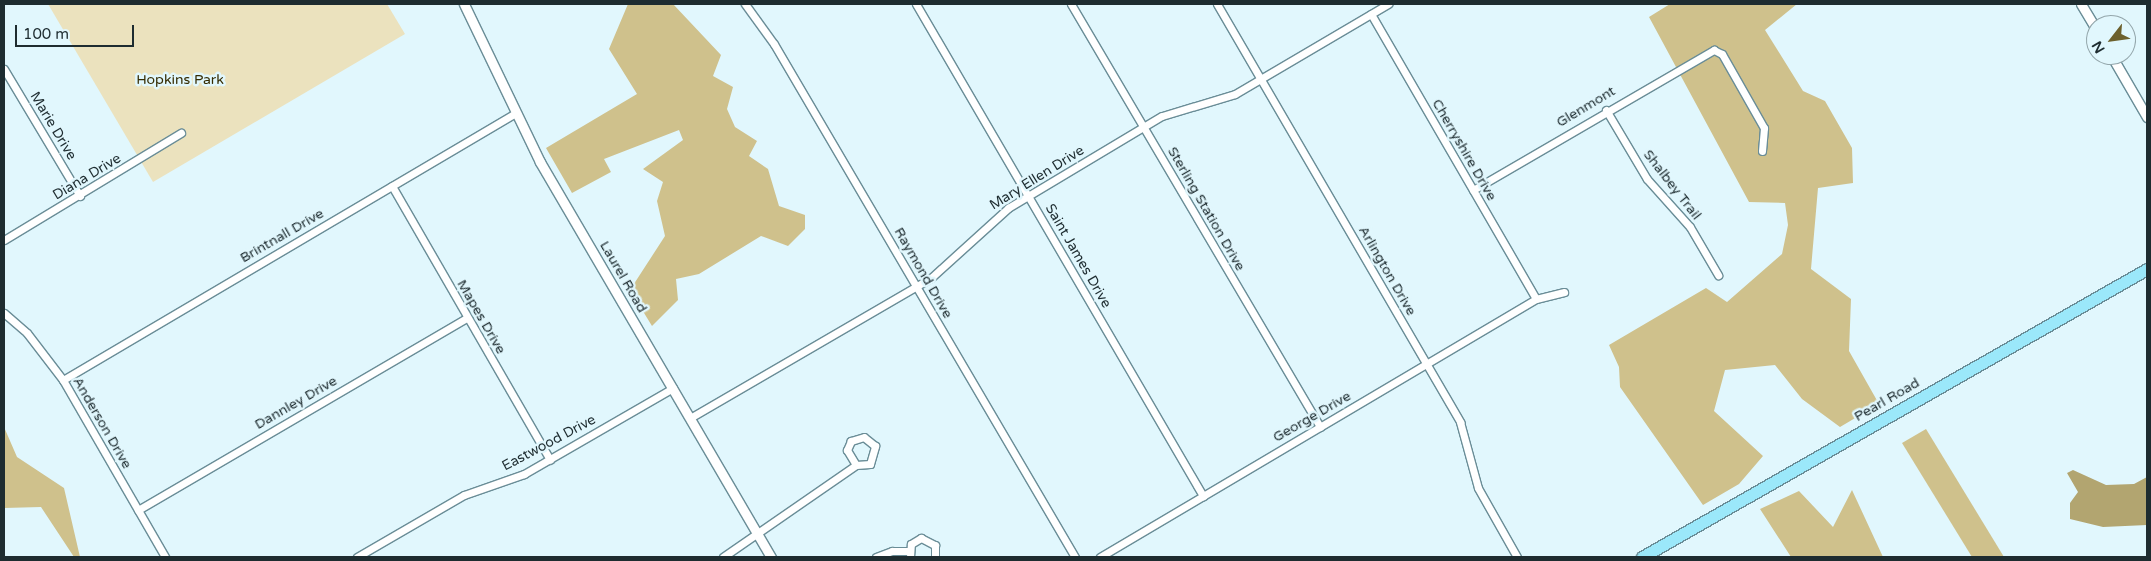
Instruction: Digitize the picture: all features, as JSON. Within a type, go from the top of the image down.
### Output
[{"type":"main road","name":"Pearl Road","points":[[1642,557],[2147,269]]},
{"type":"street","name":"Laurel Road","points":[[464,4],[514,114],[771,557]]},
{"type":"street","name":"Raymond Drive","points":[[745,4],[774,44],[1075,557]]},
{"type":"street","name":"Saint James Drive","points":[[916,4],[1203,496]]},
{"type":"street","name":"Sterling Station Drive","points":[[1071,4],[1320,427]]},
{"type":"street","name":"Arlington Drive","points":[[1217,4],[1460,422],[1483,500],[1517,557]]},
{"type":"street","name":"Mary Ellen Drive","points":[[690,418],[947,266],[994,218],[1029,196],[1179,109],[1220,100],[1261,79],[1388,4]]},
{"type":"street","points":[[2081,4],[2088,15]]},
{"type":"street","name":"Cherryshire Drive","points":[[1371,14],[1536,299]]},
{"type":"street","name":"Glenmont","points":[[1473,190],[1606,110],[1714,50],[1722,54],[1764,128],[1762,151]]},
{"type":"street","points":[[2117,65],[2147,117]]},
{"type":"street","name":"Marie Drive","points":[[4,69],[80,196]]},
{"type":"street","name":"Shalbey Trail","points":[[1606,110],[1647,178],[1690,227],[1718,276]]},
{"type":"street","name":"Brintnall Drive","points":[[63,380],[514,114]]},
{"type":"street","name":"Diana Drive","points":[[4,240],[80,196],[181,133]]},
{"type":"street","name":"Mapes Drive","points":[[392,186],[550,460]]},
{"type":"street","name":"George Drive","points":[[1100,557],[1536,299],[1564,292]]},
{"type":"street","name":"Anderson Drive","points":[[4,313],[27,333],[63,380],[165,557]]},
{"type":"street","name":"Dannley Drive","points":[[138,510],[467,318]]},
{"type":"street","name":"Eastwood Drive","points":[[357,557],[464,495],[517,478],[673,388]]},
{"type":"street","points":[[723,557],[759,536],[789,509],[856,465],[866,466],[876,456],[869,439],[855,438],[848,445],[849,459],[856,465]]},
{"type":"street","points":[[876,557],[892,551],[909,554],[914,541],[925,538],[935,545],[935,557]]},
{"type":"green space","name":"Hopkins Park","points":[[48,4],[387,4],[405,34],[153,182]]},
{"type":"shaded area","points":[[628,4],[673,4],[721,55],[713,76],[733,87],[727,109],[735,127],[757,141],[749,156],[768,169],[779,206],[805,215],[805,229],[788,246],[761,236],[699,274],[676,279],[678,300],[652,326],[630,290],[665,236],[657,201],[663,182],[643,169],[683,140],[679,130],[604,159],[611,172],[572,193],[546,148],[637,94],[609,49]]},
{"type":"shaded area","points":[[1670,4],[1797,4],[1765,30],[1803,91],[1825,101],[1852,148],[1853,183],[1818,188],[1811,269],[1851,299],[1849,351],[1879,404],[1840,427],[1802,399],[1775,365],[1725,370],[1714,411],[1763,456],[1739,484],[1703,505],[1620,387],[1619,367],[1609,345],[1706,288],[1727,302],[1782,254],[1788,225],[1785,203],[1749,202],[1649,17]]},
{"type":"shaded area","points":[[4,427],[17,457],[64,488],[80,557],[74,557],[41,507],[4,508]]},
{"type":"shaded area","points":[[1926,429],[2004,557],[1972,557],[1902,443]]},
{"type":"shaded area","points":[[2073,470],[2106,485],[2134,484],[2147,477],[2147,525],[2103,527],[2070,519],[2070,503],[2078,492],[2067,473]]},
{"type":"shaded area","points":[[1852,490],[1883,557],[1791,557],[1760,509],[1799,491],[1833,527]]}]
